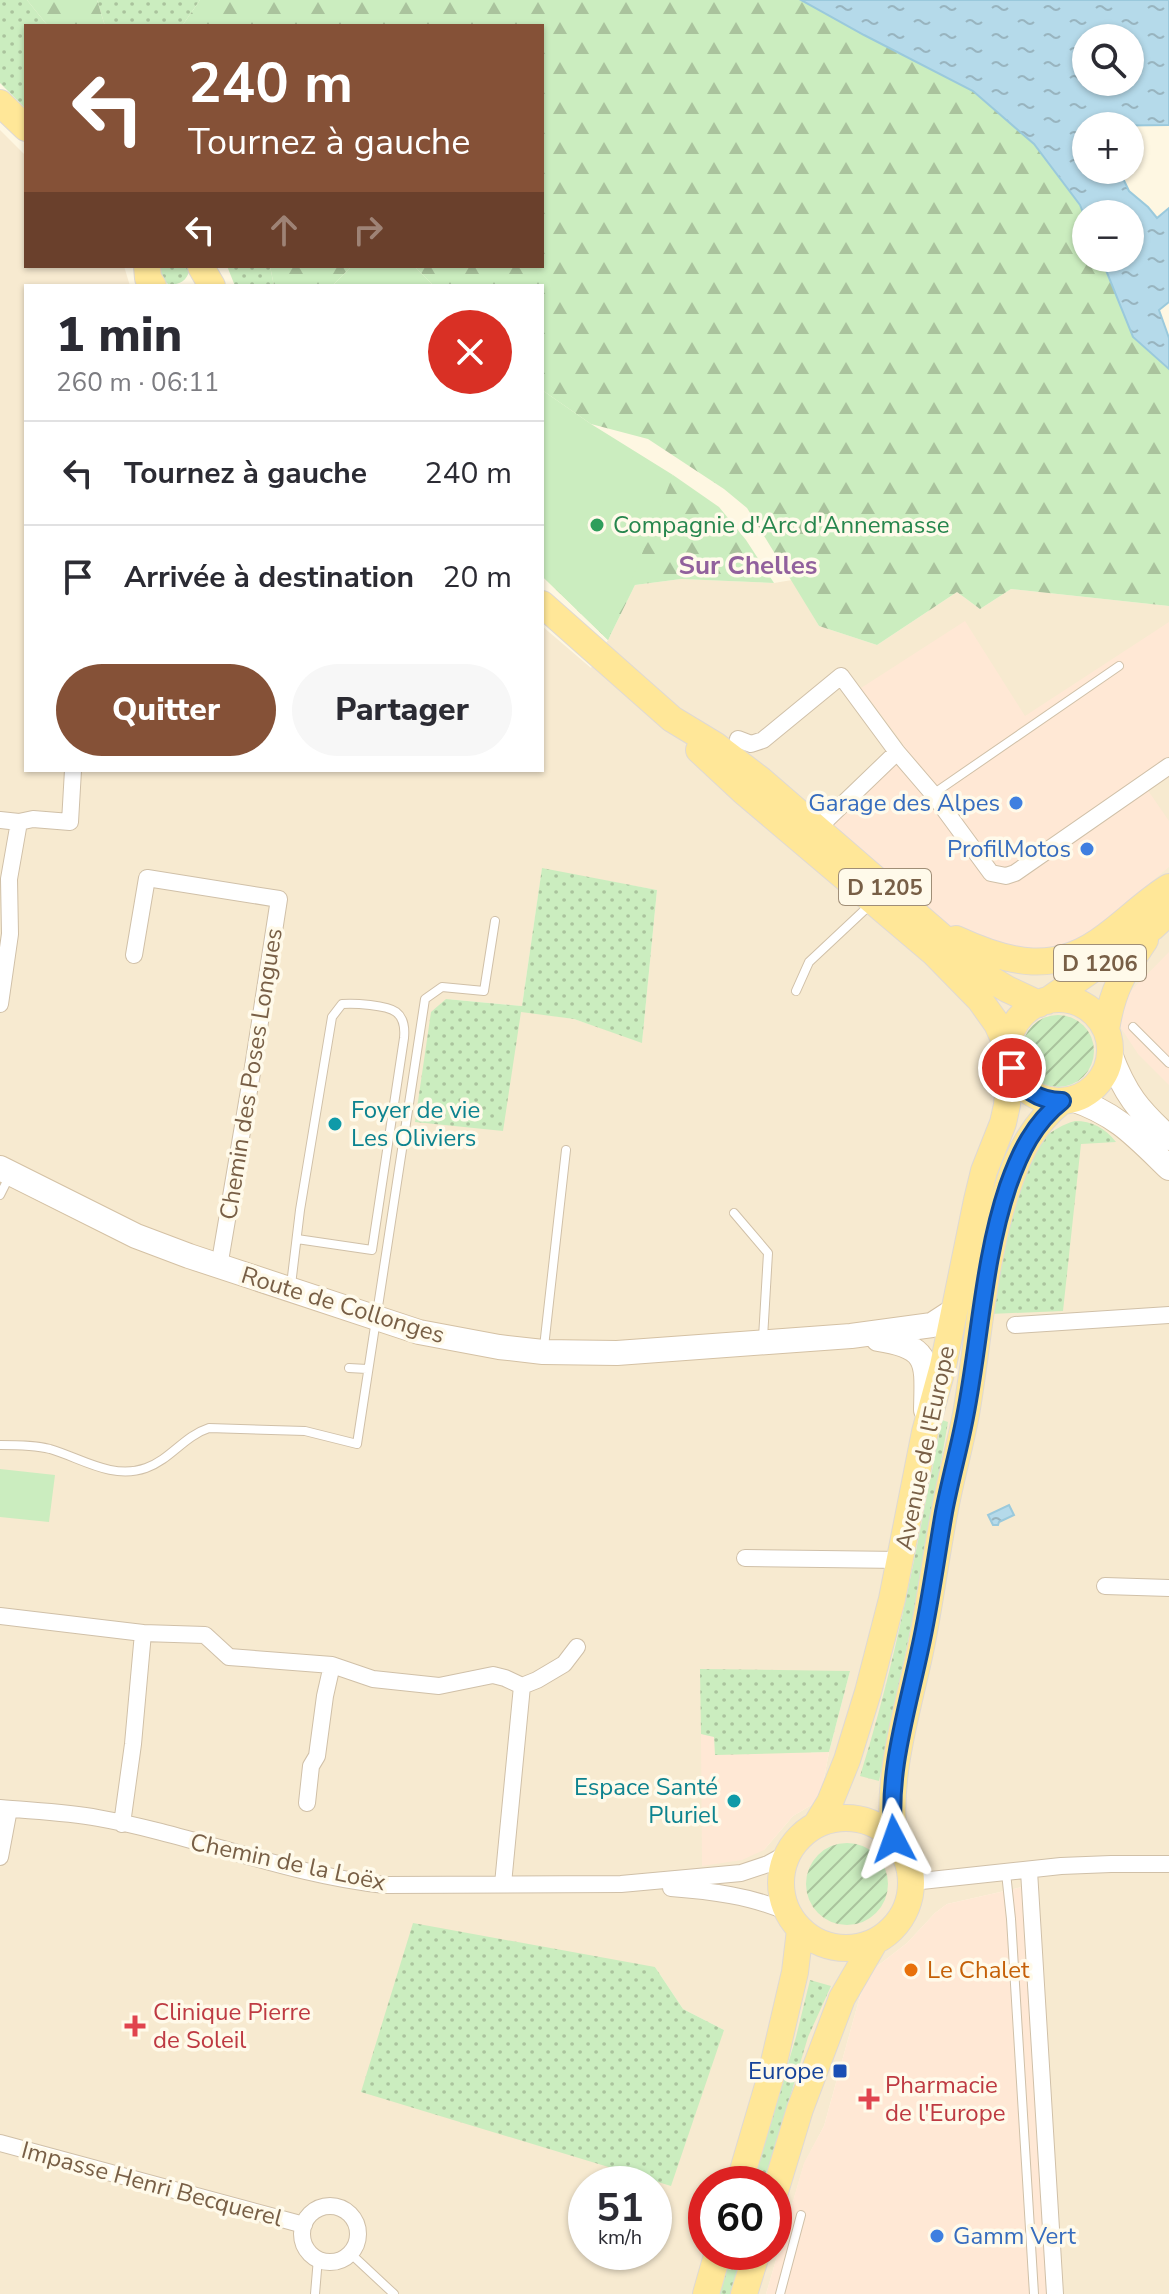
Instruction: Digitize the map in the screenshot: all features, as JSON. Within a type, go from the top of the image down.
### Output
[{"type":"main road","points":[[0,103],[24,126]]},
{"type":"main road","name":"D 1205","points":[[544,606],[672,719],[711,761],[872,903],[933,952],[970,989],[997,1024],[1009,1056]]},
{"type":"main road","name":"D 1205","points":[[672,719],[736,760],[992,980],[1043,1002]]},
{"type":"main road","points":[[931,927],[974,947],[1013,960],[1055,961],[1078,955],[1092,947],[1169,887]]},
{"type":"main road","name":"D 1206","points":[[1043,1002],[1161,919]]},
{"type":"main road","name":"D 1206","points":[[1108,1042],[1110,1004],[1118,983],[1161,919]]},
{"type":"main road","points":[[1069,1001],[1082,1005],[1094,1013],[1108,1042],[1107,1068],[1100,1080],[1085,1094],[1067,1100],[1043,1098],[1030,1091],[1016,1077],[1009,1056],[1010,1037],[1017,1022],[1043,1002],[1069,1001]]},
{"type":"main road","name":"Avenue de l'Europe","points":[[816,1825],[839,1781],[855,1735],[901,1560],[925,1432],[938,1388],[984,1171],[1005,1114],[1009,1056]]},
{"type":"main road","name":"Avenue de l'Europe","points":[[894,1839],[891,1805],[904,1724],[965,1417],[997,1224],[1025,1145],[1039,1123],[1067,1100]]},
{"type":"main road","points":[[744,2166],[770,2079],[798,1958],[794,1921],[781,1885],[782,1869],[788,1853],[797,1840],[816,1825],[841,1818],[858,1819],[881,1828],[894,1839],[909,1864],[912,1882],[910,1899],[900,1922],[888,1934],[874,1943],[855,1948],[835,1948],[816,1942],[794,1921]]},
{"type":"main road","points":[[783,2166],[800,2109],[842,1998],[874,1943]]},
{"type":"main road","points":[[706,2294],[713,2270]]},
{"type":"main road","points":[[744,2294],[751,2270]]},
{"type":"street","points":[[738,739],[751,744],[763,740],[841,676],[991,873],[1006,876],[1015,873],[1169,766]]},
{"type":"street","points":[[818,828],[897,752]]},
{"type":"street","points":[[0,820],[70,822],[73,772]]},
{"type":"street","points":[[0,1004],[10,934],[9,879],[19,822]]},
{"type":"street","name":"Chemin des Poses Longues","points":[[134,955],[147,878],[279,899],[219,1267]]},
{"type":"street","points":[[1108,1042],[1128,1095],[1169,1138]]},
{"type":"street","points":[[1067,1100],[1096,1107],[1113,1117],[1169,1168]]},
{"type":"street","name":"Route de Collonges","points":[[3,1179],[136,1236],[219,1267],[419,1332],[462,1341],[543,1352],[631,1352],[851,1336],[932,1325],[955,1310]]},
{"type":"street","points":[[1015,1325],[1169,1315]]},
{"type":"street","name":"Route de Collonges","points":[[851,1336],[898,1342],[916,1350],[921,1356],[927,1377],[925,1432]]},
{"type":"street","points":[[745,1558],[901,1560]]},
{"type":"street","points":[[1105,1586],[1169,1588]]},
{"type":"street","points":[[0,1616],[143,1633],[205,1635],[229,1657],[332,1665],[373,1679],[439,1686],[493,1675],[522,1686],[564,1664],[577,1647]]},
{"type":"street","points":[[122,1824],[143,1633]]},
{"type":"street","points":[[307,1803],[311,1766],[317,1756],[332,1665]]},
{"type":"street","points":[[503,1884],[522,1686]]},
{"type":"street","points":[[0,1857],[5,1808]]},
{"type":"street","name":"Chemin de la Loëx","points":[[5,1808],[97,1818],[364,1883],[410,1886],[621,1884],[741,1873],[788,1853]]},
{"type":"street","points":[[912,1882],[1086,1865],[1169,1864]]},
{"type":"street","points":[[1029,1871],[1055,2294]]},
{"type":"street","name":"Chemin de la Loëx","points":[[621,1884],[717,1893],[761,1903],[794,1921]]},
{"type":"street","name":"Impasse Henri Becquerel","points":[[0,2143],[304,2225]]},
{"type":"street","points":[[335,2206],[355,2220],[358,2240],[350,2253],[338,2260],[328,2261],[310,2253],[305,2244],[304,2225],[312,2213],[320,2208],[335,2206]]},
{"type":"lane","points":[[933,794],[1119,666]]},
{"type":"lane","points":[[796,991],[809,962],[872,903]]},
{"type":"lane","points":[[0,1445],[46,1448],[98,1468],[121,1471],[144,1469],[169,1455],[197,1432],[209,1428],[305,1431],[357,1444],[425,999],[442,987],[484,991],[495,921]]},
{"type":"lane","points":[[290,1289],[297,1239],[332,1017],[342,1004],[393,1010],[403,1021],[404,1038],[372,1250],[297,1239]]},
{"type":"lane","points":[[1133,1027],[1169,1063]]},
{"type":"lane","points":[[543,1352],[566,1150]]},
{"type":"lane","points":[[734,1213],[768,1253],[763,1342]]},
{"type":"lane","points":[[349,1368],[367,1369]]},
{"type":"lane","points":[[1006,1873],[1034,2294]]},
{"type":"lane","points":[[780,2294],[801,2215]]},
{"type":"lane","points":[[350,2253],[394,2294]]},
{"type":"lane","points":[[315,2294],[318,2258]]},
{"type":"shaded area","points":[[0,130],[24,154],[24,268],[125,268],[129,284],[24,284],[24,772],[544,772],[544,628],[591,668],[635,585],[681,579],[774,583],[792,580],[819,626],[877,645],[957,592],[980,609],[1011,589],[1169,606],[1169,2294],[1049,2294],[1022,1887],[947,1904],[907,1943],[871,1971],[860,1996],[824,2126],[804,2164],[792,2205],[792,2166],[688,2166],[688,2270],[773,2270],[766,2294],[0,2294]],"holes":[[[542,869],[657,890],[642,1042],[574,1019],[446,999],[522,1006]],[[850,1671],[820,1800],[793,1816],[764,1850]],[[655,1967],[683,2009],[724,2030],[362,2092]]]},
{"type":"shaded area","points":[[965,621],[1025,716],[1169,622],[1169,757],[1142,776],[1169,821],[1169,867],[1073,947],[1028,955],[947,928],[820,826],[903,744],[861,688]]},
{"type":"shaded area","points":[[1169,952],[1169,1085],[1138,1054],[1121,1028],[1121,1001]]},
{"type":"shaded area","points":[[701,1734],[715,1737],[716,1755],[829,1752],[820,1800],[793,1816],[764,1850],[742,1860],[702,1866]]},
{"type":"shaded area","points":[[1022,1887],[1049,2294],[766,2294],[773,2270],[792,2270],[792,2204],[804,2163],[824,2126],[860,1996],[871,1971],[907,1943],[947,1904]]},
{"type":"green space","points":[[0,0],[27,0],[46,24],[24,24],[24,107],[0,83]]},
{"type":"green space","points":[[27,0],[97,0],[104,24],[46,24]]},
{"type":"green space","points":[[97,0],[200,0],[183,24],[104,24]]},
{"type":"green space","points":[[200,0],[801,0],[973,91],[1034,144],[1076,200],[1072,200],[1072,272],[1107,272],[1133,337],[1169,369],[1169,606],[1011,589],[980,609],[957,592],[877,645],[819,626],[747,508],[724,489],[648,439],[591,424],[544,391],[544,284],[432,284],[416,268],[544,268],[544,24],[183,24]]},
{"type":"green space","points":[[158,268],[190,268],[184,281],[177,284],[168,284],[160,277]]},
{"type":"green space","points":[[228,268],[270,268],[274,284],[234,284]]},
{"type":"green space","points":[[270,268],[350,268],[334,284],[274,284]]},
{"type":"green space","points":[[350,268],[416,268],[432,284],[334,284]]},
{"type":"green space","name":"Compagnie d'Arc d'Annemasse","points":[[544,391],[673,475],[608,640],[544,578]]},
{"type":"green space","points":[[673,475],[719,507],[746,540],[774,583],[681,579],[635,585],[608,640],[544,578],[604,569]]},
{"type":"green space","points":[[542,868],[657,890],[642,1043],[574,1019],[521,1012],[503,1131],[415,1122],[431,1012],[446,999],[522,1006]]},
{"type":"green space","points":[[1065,1015],[1084,1025],[1092,1037],[1092,1065],[1084,1077],[1072,1085],[1051,1087],[1032,1077],[1024,1065],[1022,1044],[1032,1025],[1044,1017]]},
{"type":"green space","points":[[1075,1121],[1098,1126],[1116,1142],[1081,1144],[1063,1311],[990,1314],[1011,1220],[1035,1149],[1047,1135]]},
{"type":"green space","points":[[942,1420],[948,1422],[918,1593],[879,1781],[860,1776],[896,1644]]},
{"type":"green space","points":[[0,1469],[55,1475],[49,1522],[0,1517]]},
{"type":"green space","points":[[700,1669],[850,1671],[829,1752],[715,1755],[714,1737],[701,1734]]},
{"type":"green space","points":[[839,1843],[855,1843],[870,1850],[881,1861],[888,1884],[885,1900],[876,1913],[855,1925],[839,1925],[824,1918],[813,1907],[806,1892],[806,1876],[813,1861],[824,1850]]},
{"type":"green space","points":[[413,1923],[655,1967],[683,2009],[724,2030],[672,2183],[672,2166],[605,2166],[361,2092]]},
{"type":"green space","points":[[810,1980],[831,1986],[808,2037],[769,2166],[757,2166]]},
{"type":"green space","points":[[726,2270],[738,2270],[731,2294],[719,2294]]},
{"type":"water","points":[[801,0],[1169,0],[1169,125],[1144,125],[1144,112],[1072,112],[1072,184],[1126,184],[1140,200],[1076,200],[1034,144],[973,91]]},
{"type":"water","points":[[1144,204],[1157,218],[1169,208],[1169,302],[1159,310],[1169,338],[1169,369],[1133,337],[1107,272],[1144,272]]},
{"type":"water","points":[[1009,1505],[1014,1515],[993,1525],[988,1515]]},
{"type":"place","name":"Compagnie d'Arc d'Annemasse","points":[[597,525]]},
{"type":"place","name":"Garage des Alpes","points":[[1016,803]]},
{"type":"place","name":"ProfilMotos","points":[[1087,849]]},
{"type":"place","name":"Foyer de vie Les Oliviers","points":[[335,1124]]},
{"type":"place","name":"Espace Santé Pluriel","points":[[734,1801]]},
{"type":"place","name":"Le Chalet","points":[[911,1970]]},
{"type":"place","name":"Clinique Pierre de Soleil","points":[[135,2026]]},
{"type":"place","name":"Europe","points":[[840,2071]]},
{"type":"place","name":"Pharmacie de l'Europe","points":[[869,2099]]},
{"type":"place","name":"Gamm Vert","points":[[937,2236]]},
{"type":"district","name":"Sur Chelles","points":[[748,565]]},
{"type":"route","points":[[894,1839],[892,1794],[965,1417],[997,1224],[1009,1184],[1030,1134],[1044,1116],[1062,1101],[1052,1101],[1030,1091],[1022,1085],[1012,1068]]}]
